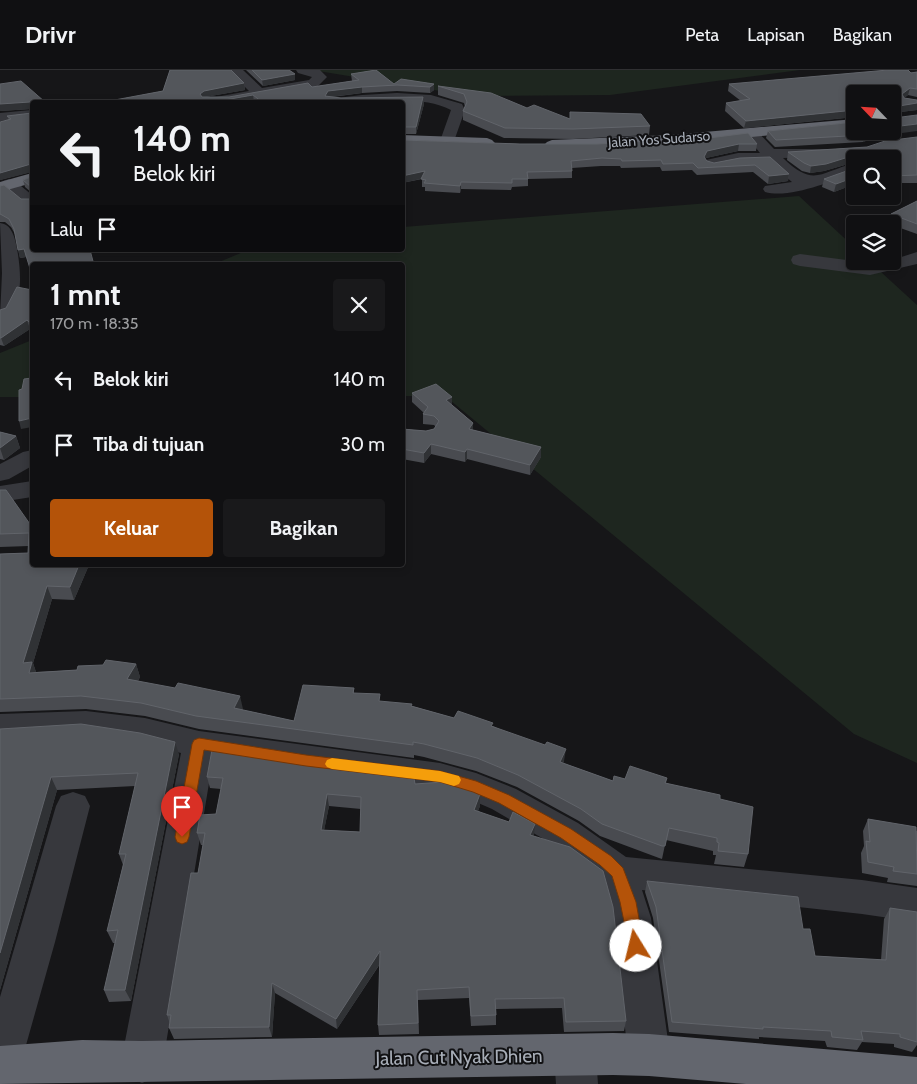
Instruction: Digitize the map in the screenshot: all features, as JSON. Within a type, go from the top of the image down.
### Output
[{"type":"highway","name":"Jalan Yos Sudarso","points":[[536,145],[643,141],[846,124]]},
{"type":"highway","points":[[405,140],[501,144]]},
{"type":"highway","points":[[5,185],[30,179]]},
{"type":"highway","name":"Jalan Cut Nyak Dhien","points":[[0,1067],[73,1073],[142,1062],[576,1070],[649,1055],[917,1078]]},
{"type":"street","points":[[235,70],[259,93]]},
{"type":"street","points":[[234,100],[313,82],[318,79],[319,75],[302,70]]},
{"type":"street","points":[[313,82],[339,100]]},
{"type":"street","points":[[356,100],[389,98],[428,100],[453,104],[458,107],[458,110],[448,142]]},
{"type":"street","points":[[20,99],[30,112]]},
{"type":"street","points":[[0,117],[30,114]]},
{"type":"street","points":[[751,133],[783,168],[799,179],[807,181]]},
{"type":"street","points":[[810,156],[839,150]]},
{"type":"street","points":[[712,163],[738,158],[773,155],[810,156],[835,154],[846,161]]},
{"type":"street","points":[[771,189],[799,186],[807,181],[846,169]]},
{"type":"street","points":[[5,185],[30,201]]},
{"type":"street","points":[[0,228],[4,232],[13,282],[8,299],[0,311]]},
{"type":"street","points":[[800,260],[870,269],[890,266],[917,258]]},
{"type":"street","points":[[0,474],[30,458]]},
{"type":"street","points":[[0,494],[30,489]]},
{"type":"street","points":[[0,727],[86,723],[145,731],[199,744],[440,777],[463,782],[523,809],[588,849],[618,872],[862,897],[917,905]]},
{"type":"street","points":[[142,1062],[199,744]]},
{"type":"street","points":[[0,1063],[36,942],[73,806]]},
{"type":"street","points":[[618,872],[632,918],[649,1055]]},
{"type":"shaded area","points":[[312,70],[800,70],[610,95],[471,96]]},
{"type":"shaded area","points":[[799,196],[846,240],[846,270],[879,270],[917,305],[917,763],[854,734],[445,396],[405,396],[405,262],[219,262],[243,252],[405,252],[405,227]]},
{"type":"shaded area","points":[[30,341],[30,397],[0,397],[0,353]]},
{"type":"building","points":[[170,70],[231,70],[244,83],[204,91],[200,94],[202,97],[229,97],[308,83],[312,87],[359,80],[351,74],[376,70],[394,84],[401,79],[434,84],[430,87],[397,85],[362,87],[328,91],[325,96],[341,98],[423,97],[416,127],[405,127],[405,100],[259,100],[253,95],[224,100],[115,100],[163,91]]},
{"type":"building","points":[[252,70],[289,70],[295,74],[262,80]]},
{"type":"building","points":[[888,70],[908,70],[911,73],[917,72],[917,89],[910,88],[902,94],[904,98],[917,100],[917,103],[901,106],[901,85],[846,85],[846,111],[746,121],[726,103],[750,99],[729,84]]},
{"type":"building","points":[[21,81],[43,100],[0,104],[0,84]]},
{"type":"building","points":[[438,86],[491,93],[527,108],[534,105],[570,119],[570,112],[641,114],[650,126],[573,129],[505,128],[463,111],[467,102],[464,94]]},
{"type":"building","points":[[30,113],[30,164],[0,173],[0,122],[11,119],[7,116]]},
{"type":"building","points":[[917,115],[917,124],[901,126],[901,117]]},
{"type":"building","points":[[846,123],[846,136],[776,140],[768,131]]},
{"type":"building","points":[[748,133],[757,144],[739,144],[707,151],[704,157],[707,161],[714,163],[740,158],[770,157],[789,174],[769,176],[755,165],[698,168],[693,163],[663,164],[661,160],[622,161],[621,159],[602,158],[571,161],[572,171],[527,172],[528,179],[512,179],[512,183],[461,182],[460,186],[424,183],[426,180],[421,179],[425,171],[405,175],[405,140],[520,144],[597,144],[659,140],[662,144]]},
{"type":"building","points":[[917,137],[917,175],[901,176],[901,150],[846,150],[846,158],[811,166],[788,152],[867,147],[885,141]]},
{"type":"building","points":[[846,171],[846,180],[836,184],[824,179]]},
{"type":"building","points":[[30,177],[30,186],[23,180]]},
{"type":"building","points":[[4,185],[21,199],[30,199],[30,252],[91,252],[93,262],[30,262],[30,268],[24,249],[18,250],[14,229],[9,219],[0,214],[0,186]]},
{"type":"building","points":[[917,201],[917,224],[901,218],[901,215],[891,214]]},
{"type":"building","points":[[17,287],[30,290],[30,323],[27,320],[0,338],[0,310],[6,308]]},
{"type":"building","points":[[30,378],[30,418],[19,421],[19,390],[22,389],[24,379]]},
{"type":"building","points":[[436,384],[452,397],[446,400],[473,423],[469,429],[541,447],[530,465],[467,449],[465,452],[431,444],[424,453],[405,450],[405,429],[426,431],[434,429],[439,421],[434,416],[423,414],[428,407],[412,393]]},
{"type":"building","points":[[0,432],[16,436],[0,448]]},
{"type":"building","points":[[0,490],[6,490],[30,524],[30,567],[78,567],[70,587],[47,586],[23,663],[32,662],[29,673],[77,670],[78,666],[103,665],[106,660],[136,664],[127,679],[175,688],[178,683],[240,696],[234,708],[294,721],[303,685],[354,688],[353,693],[380,694],[379,701],[412,704],[411,706],[454,718],[458,711],[493,723],[491,726],[545,745],[547,742],[566,749],[560,762],[613,781],[614,776],[625,779],[630,766],[667,778],[665,783],[720,795],[720,799],[753,807],[748,854],[718,851],[719,843],[717,838],[669,828],[665,846],[662,846],[602,824],[581,809],[518,775],[477,758],[424,744],[413,742],[413,745],[196,716],[141,703],[81,696],[0,699],[0,554],[28,553],[29,533],[0,534]]},
{"type":"building","points":[[81,724],[140,733],[175,742],[125,990],[104,990],[118,930],[107,931],[126,854],[119,854],[138,773],[51,777],[0,953],[0,729]]},
{"type":"building","points":[[212,750],[414,778],[415,784],[443,782],[480,794],[474,810],[509,822],[513,812],[535,824],[530,835],[570,847],[603,871],[613,907],[626,1021],[566,1022],[564,998],[495,999],[496,1015],[471,1016],[469,987],[417,990],[418,1023],[378,1025],[380,951],[336,1019],[272,983],[269,1027],[169,1028],[171,1015],[167,1015],[191,873],[198,873],[205,833],[197,833],[200,815],[216,814],[223,778],[207,777]],"holes":[[[327,794],[361,797],[360,832],[321,830]]]},
{"type":"building","points":[[868,819],[916,827],[917,874],[893,871],[894,867],[868,862],[866,841],[870,842]]},
{"type":"building","points":[[647,881],[798,897],[803,929],[810,929],[815,956],[886,960],[890,908],[917,912],[917,1042],[900,1037],[900,1034],[861,1031],[863,1040],[832,1037],[831,1031],[763,1027],[763,1029],[672,1022],[656,907]]},
{"type":"slow traffic","points":[[332,764],[454,780]]},
{"type":"route","points":[[182,837],[199,744],[440,777],[463,782],[523,809],[566,834],[618,872],[632,918],[636,946]]}]
